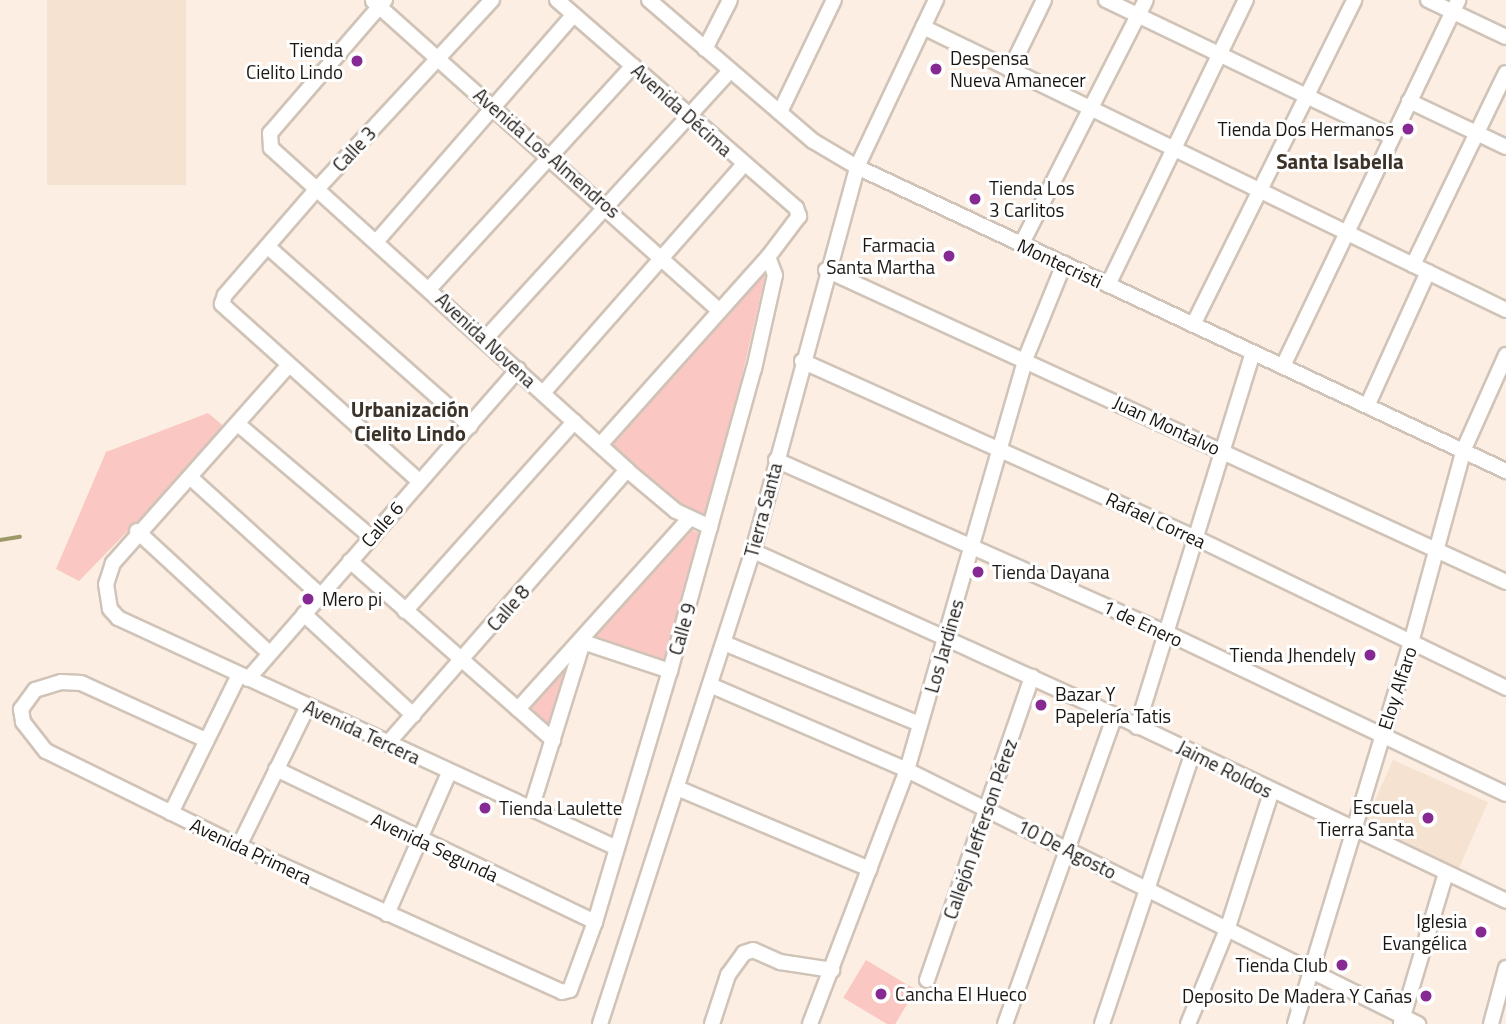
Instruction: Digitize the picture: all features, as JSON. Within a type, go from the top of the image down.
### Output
[{"type":"street","name":"Calle 3","points":[[288,366],[222,304],[316,190],[492,0]]},
{"type":"street","name":"Avenida Décima","points":[[557,0],[691,115],[743,165],[796,208],[797,223],[768,257]]},
{"type":"street","name":"Montecristi","points":[[649,0],[813,141],[858,167],[1506,471]]},
{"type":"street","points":[[705,49],[730,0]]},
{"type":"street","points":[[780,112],[834,0]]},
{"type":"street","name":"Tierra Santa","points":[[600,1024],[754,551],[826,270],[858,167],[936,0]]},
{"type":"street","points":[[1010,70],[1044,0]]},
{"type":"street","points":[[1106,0],[1390,136]]},
{"type":"street","points":[[1021,245],[1146,0]]},
{"type":"street","points":[[1108,285],[1246,0]]},
{"type":"street","points":[[1193,325],[1354,0]]},
{"type":"street","points":[[1428,0],[1455,6],[1506,37]]},
{"type":"street","name":"Avenida Los Almendros","points":[[379,2],[664,257],[719,310]]},
{"type":"street","name":"Avenida Novena","points":[[379,2],[270,133],[268,142],[316,190],[486,338],[627,470],[690,519],[711,527]]},
{"type":"street","points":[[1283,366],[1347,234],[1390,136],[1455,6]]},
{"type":"street","points":[[376,242],[573,15]]},
{"type":"street","points":[[923,27],[1506,310]]},
{"type":"street","points":[[430,288],[633,66]]},
{"type":"street","points":[[486,338],[609,208],[730,71]]},
{"type":"street","points":[[1413,265],[1506,73]]},
{"type":"street","points":[[1409,101],[1506,147]]},
{"type":"street","points":[[543,393],[743,165]]},
{"type":"street","points":[[268,247],[470,426]]},
{"type":"street","points":[[600,444],[768,257]]},
{"type":"street","name":"Calle 9","points":[[562,992],[576,983],[711,527],[773,284],[775,268],[768,257]]},
{"type":"street","name":"Los Jardines","points":[[810,1024],[907,770],[1002,449],[1025,360],[1064,264]]},
{"type":"street","name":"Juan Montalvo","points":[[826,270],[1506,582]]},
{"type":"street","points":[[1368,404],[1428,272]]},
{"type":"street","points":[[1137,727],[1253,352]]},
{"type":"street","name":"Eloy Alfaro","points":[[1295,1024],[1412,639],[1464,449],[1506,355]]},
{"type":"street","name":"Rafael Correa","points":[[802,361],[1194,537],[1412,639],[1506,688]]},
{"type":"street","points":[[268,652],[137,531],[239,425],[288,366],[419,481]]},
{"type":"street","name":"Calle 6","points":[[171,813],[206,740],[243,677],[304,614],[518,369]]},
{"type":"street","points":[[405,611],[574,422]]},
{"type":"street","points":[[239,425],[370,536]]},
{"type":"street","name":"1 de Enero","points":[[776,460],[1167,634],[1381,738],[1506,794]]},
{"type":"street","name":"Calle 8","points":[[387,744],[627,470]]},
{"type":"street","points":[[190,477],[320,595]]},
{"type":"street","points":[[518,709],[583,642],[690,519]]},
{"type":"street","name":"Avenida Tercera","points":[[137,531],[108,573],[110,609],[118,618],[617,848]]},
{"type":"street","name":"Jaime Roldos","points":[[754,551],[1115,715],[1271,793],[1506,901]]},
{"type":"street","points":[[350,561],[553,740]]},
{"type":"street","points":[[304,614],[413,715]]},
{"type":"street","points":[[583,642],[670,671]]},
{"type":"street","points":[[531,809],[583,642]]},
{"type":"street","points":[[724,643],[920,724]]},
{"type":"street","name":"Callejón Jefferson Pérez","points":[[927,980],[1032,677]]},
{"type":"street","name":"Avenida Primera","points":[[206,740],[72,682],[49,684],[27,696],[21,709],[32,737],[46,751],[239,846],[562,992]]},
{"type":"street","name":"10 De Agosto","points":[[710,685],[907,770],[1313,969],[1402,1020],[1419,1024]]},
{"type":"street","points":[[239,846],[308,706]]},
{"type":"street","points":[[1006,1024],[1115,715]]},
{"type":"street","points":[[1102,1024],[1193,752]]},
{"type":"street","name":"Avenida Segunda","points":[[276,769],[419,840],[595,922]]},
{"type":"street","points":[[387,914],[449,772]]},
{"type":"street","points":[[677,788],[870,869]]},
{"type":"street","points":[[1188,1024],[1228,927],[1271,793]]},
{"type":"street","points":[[1402,1020],[1446,873]]},
{"type":"street","points":[[712,1024],[736,960],[752,950],[780,962],[832,970]]},
{"type":"street","points":[[1491,1024],[1506,968]]},
{"type":"shaded area","points":[[47,0],[186,0],[186,185],[47,185]]},
{"type":"shaded area","points":[[768,264],[708,517],[673,500],[610,447]]},
{"type":"shaded area","points":[[208,413],[227,429],[79,581],[56,569],[106,452]]},
{"type":"shaded area","points":[[686,527],[701,534],[665,663],[595,637]]},
{"type":"shaded area","points":[[570,665],[549,728],[528,709]]},
{"type":"shaded area","name":"Escuela Tierra Santa","points":[[1393,760],[1488,802],[1457,873],[1362,830]]},
{"type":"shaded area","name":"Cancha El Hueco","points":[[866,960],[916,990],[895,1024],[887,1024],[843,998]]},
{"type":"waterway","points":[[0,540],[20,537]]},
{"type":"place","name":"Tienda Cielito Lindo","points":[[357,61]]},
{"type":"place","name":"Despensa Nueva Amanecer","points":[[936,69]]},
{"type":"place","name":"Tienda Dos Hermanos","points":[[1408,129]]},
{"type":"place","name":"Tienda Los 3 Carlitos","points":[[975,199]]},
{"type":"place","name":"Farmacia Santa Martha","points":[[949,256]]},
{"type":"place","name":"Tienda Dayana","points":[[978,572]]},
{"type":"place","name":"Mero pi","points":[[308,599]]},
{"type":"place","name":"Tienda Jhendely","points":[[1370,655]]},
{"type":"place","name":"Bazar Y Papelería Tatis","points":[[1041,705]]},
{"type":"place","name":"Tienda Laulette","points":[[485,808]]},
{"type":"place","name":"Escuela Tierra Santa","points":[[1428,818]]},
{"type":"place","name":"Iglesia Evangélica","points":[[1481,932]]},
{"type":"place","name":"Tienda Club","points":[[1342,965]]},
{"type":"place","name":"Cancha El Hueco","points":[[881,994]]},
{"type":"place","name":"Deposito De Madera Y Cañas","points":[[1426,996]]},
{"type":"district","name":"Santa Isabella","points":[[1340,161]]},
{"type":"district","name":"Urbanización Cielito Lindo","points":[[410,421]]}]
